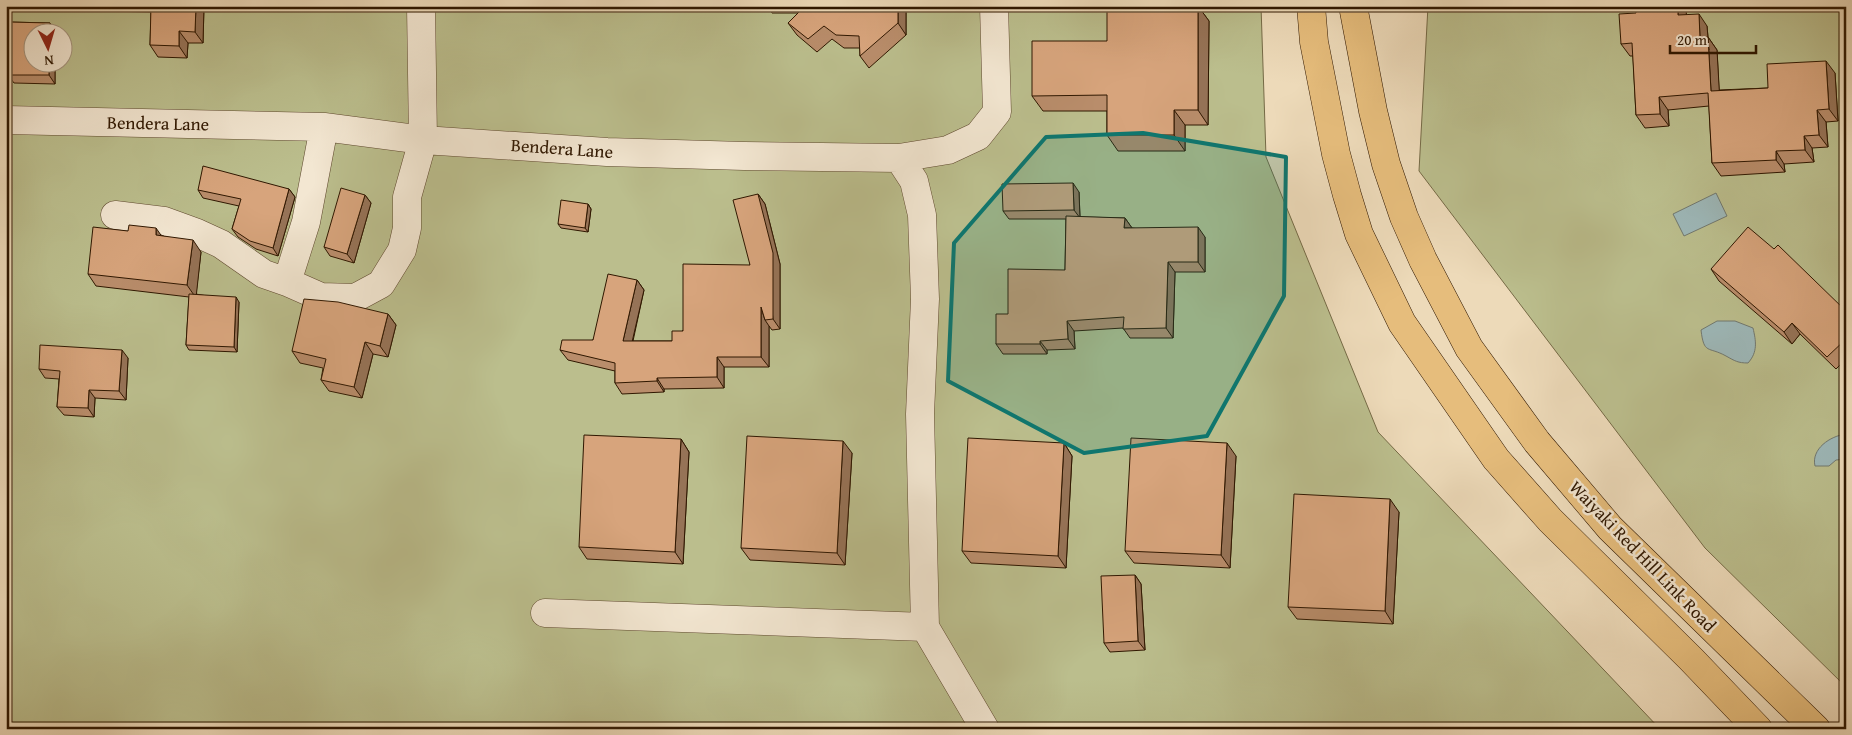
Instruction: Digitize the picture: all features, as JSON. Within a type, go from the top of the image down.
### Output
[{"type":"main road","points":[[1311,6],[1314,42],[1336,154],[1347,195],[1359,234],[1402,323],[1496,459],[1550,520],[1691,659],[1758,729]]},
{"type":"main road","name":"Waiyaki Red Hill Link Road","points":[[1353,6],[1373,111],[1386,164],[1404,218],[1423,260],[1469,348],[1537,442],[1610,528],[1816,729]]},
{"type":"street","points":[[115,215],[164,221],[197,233],[221,244],[264,274],[321,297],[355,298],[382,284],[402,250],[407,228],[407,197],[423,140],[422,6]]},
{"type":"street","name":"Bendera Lane","points":[[6,120],[324,127],[423,140],[608,152],[899,158],[948,150],[978,136],[997,112],[994,6]]},
{"type":"street","points":[[287,282],[306,222],[324,127]]},
{"type":"street","points":[[899,158],[914,181],[922,215],[925,299],[920,414],[925,627],[985,729]]},
{"type":"street","points":[[545,613],[925,627]]},
{"type":"highlighted area","points":[[1143,133],[1286,157],[1284,296],[1207,436],[1084,453],[948,381],[954,243],[1046,137]]},
{"type":"green space","points":[[6,6],[1261,6],[1266,157],[1378,432],[1660,729],[6,729]]},
{"type":"green space","points":[[1428,6],[1846,6],[1846,687],[1705,548],[1419,171]]},
{"type":"water","points":[[1716,193],[1727,216],[1684,236],[1673,214]]},
{"type":"water","points":[[1717,321],[1735,321],[1753,328],[1755,351],[1748,363],[1742,363],[1705,347],[1701,330]]},
{"type":"water","points":[[1846,434],[1846,459],[1836,460],[1829,466],[1815,466],[1816,454],[1823,444],[1834,437]]},
{"type":"building","points":[[151,6],[196,6],[195,32],[179,31],[179,46],[150,45]]},
{"type":"building","points":[[805,6],[898,6],[898,23],[860,56],[859,36],[836,35],[824,26],[808,39],[788,23]]},
{"type":"building","points":[[1107,6],[1198,6],[1198,110],[1174,110],[1174,135],[1107,135],[1107,95],[1032,96],[1032,41],[1107,41]]},
{"type":"building","points":[[1635,6],[1678,6],[1678,15],[1699,14],[1700,38],[1708,37],[1711,91],[1768,88],[1767,64],[1826,61],[1829,109],[1817,110],[1819,135],[1804,136],[1805,150],[1776,151],[1776,160],[1712,163],[1708,93],[1659,97],[1660,114],[1636,115],[1632,43],[1621,44],[1619,14],[1636,13]]},
{"type":"building","points":[[9,22],[22,22],[22,72],[49,72],[49,75],[8,75]]},
{"type":"building","points":[[203,166],[289,189],[273,248],[250,241],[232,229],[241,199],[198,190]]},
{"type":"building","points":[[1073,183],[1074,210],[1003,211],[1002,184]]},
{"type":"building","points":[[341,188],[365,195],[347,254],[324,247]]},
{"type":"building","points":[[758,194],[773,253],[773,319],[765,320],[761,307],[761,357],[717,357],[717,377],[657,378],[657,381],[615,383],[615,363],[560,350],[562,340],[593,340],[608,274],[637,280],[623,341],[672,341],[672,331],[683,331],[683,264],[750,265],[733,200]]},
{"type":"building","points":[[561,200],[588,204],[585,228],[558,224]]},
{"type":"building","points":[[1066,216],[1125,218],[1124,228],[1198,227],[1198,262],[1168,262],[1166,328],[1123,329],[1124,317],[1067,321],[1068,339],[1040,341],[1040,344],[996,344],[996,314],[1008,314],[1008,269],[1065,270]]},
{"type":"building","points":[[129,225],[156,228],[156,235],[193,240],[187,285],[88,274],[93,227],[128,231]]},
{"type":"building","points":[[1748,227],[1774,249],[1778,245],[1846,311],[1846,339],[1827,357],[1792,323],[1784,332],[1711,269]]},
{"type":"building","points":[[189,294],[236,297],[234,347],[186,345]]},
{"type":"building","points":[[304,299],[338,302],[388,314],[380,346],[365,342],[354,387],[321,380],[326,359],[292,351]]},
{"type":"building","points":[[40,345],[122,350],[119,391],[89,390],[88,408],[57,407],[60,371],[39,369]]},
{"type":"building","points":[[584,435],[681,439],[675,552],[579,547]]},
{"type":"building","points":[[747,436],[843,441],[837,553],[741,548]]},
{"type":"building","points":[[968,438],[1064,443],[1058,556],[962,551]]},
{"type":"building","points":[[1131,438],[1227,443],[1221,555],[1125,551]]},
{"type":"building","points":[[1294,494],[1390,499],[1385,611],[1288,607]]},
{"type":"building","points":[[1135,575],[1138,641],[1104,643],[1101,576]]}]
